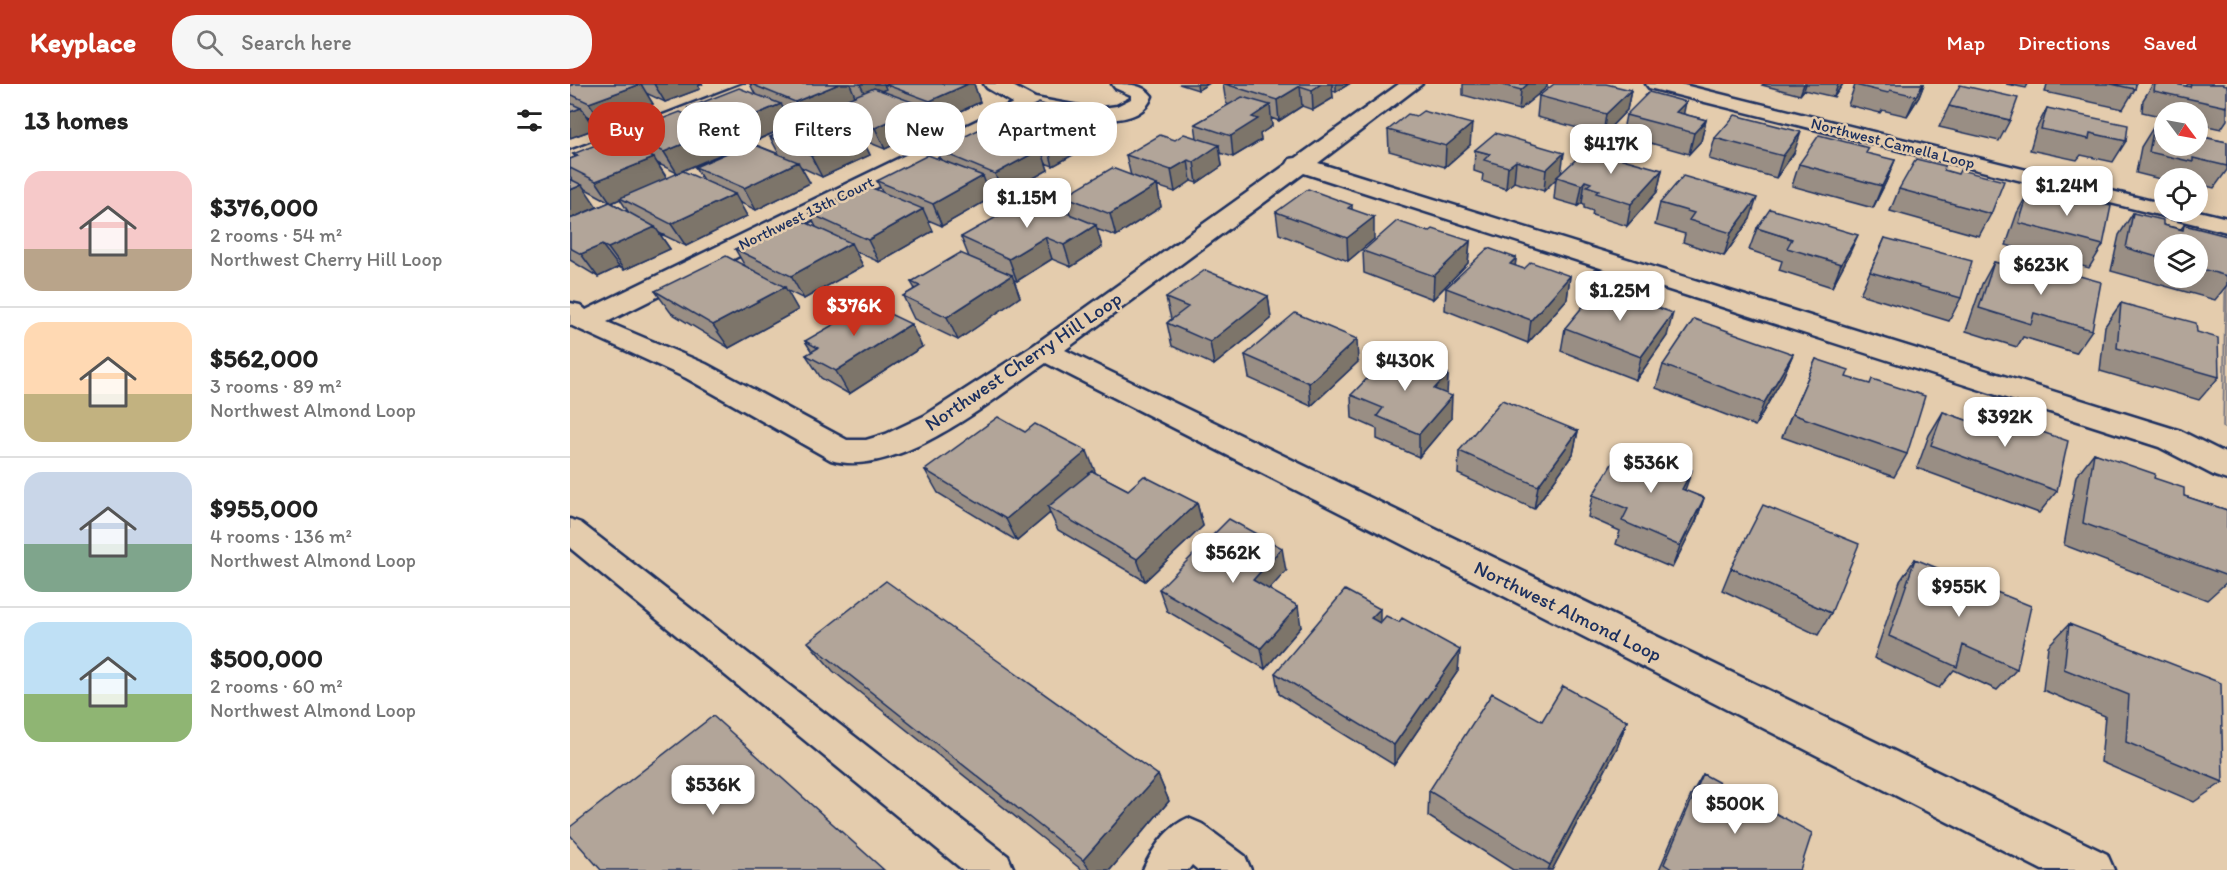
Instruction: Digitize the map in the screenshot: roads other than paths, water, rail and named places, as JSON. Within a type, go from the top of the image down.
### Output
[{"type":"street","points":[[570,159],[760,84]]},
{"type":"street","points":[[994,84],[1026,102]]},
{"type":"street","points":[[1117,112],[1140,102],[1142,96],[1139,91],[1122,84]]},
{"type":"street","name":"Northwest Cherry Hill Loop","points":[[577,317],[696,371],[842,452],[866,451],[906,439],[935,424],[1044,351],[1298,164],[1412,84]]},
{"type":"street","name":"Northwest Camella Loop","points":[[1656,84],[2154,208]]},
{"type":"street","name":"Northwest 13th Court","points":[[577,317],[977,129]]},
{"type":"street","points":[[1298,164],[2170,439],[2227,468]]},
{"type":"street","name":"Northwest Camella Loop","points":[[2208,221],[2227,225]]},
{"type":"street","name":"Northwest Almond Loop","points":[[1044,351],[2091,870]]},
{"type":"lane","points":[[570,531],[994,870]]},
{"type":"lane","points":[[1163,870],[1188,838],[1231,870]]}]
